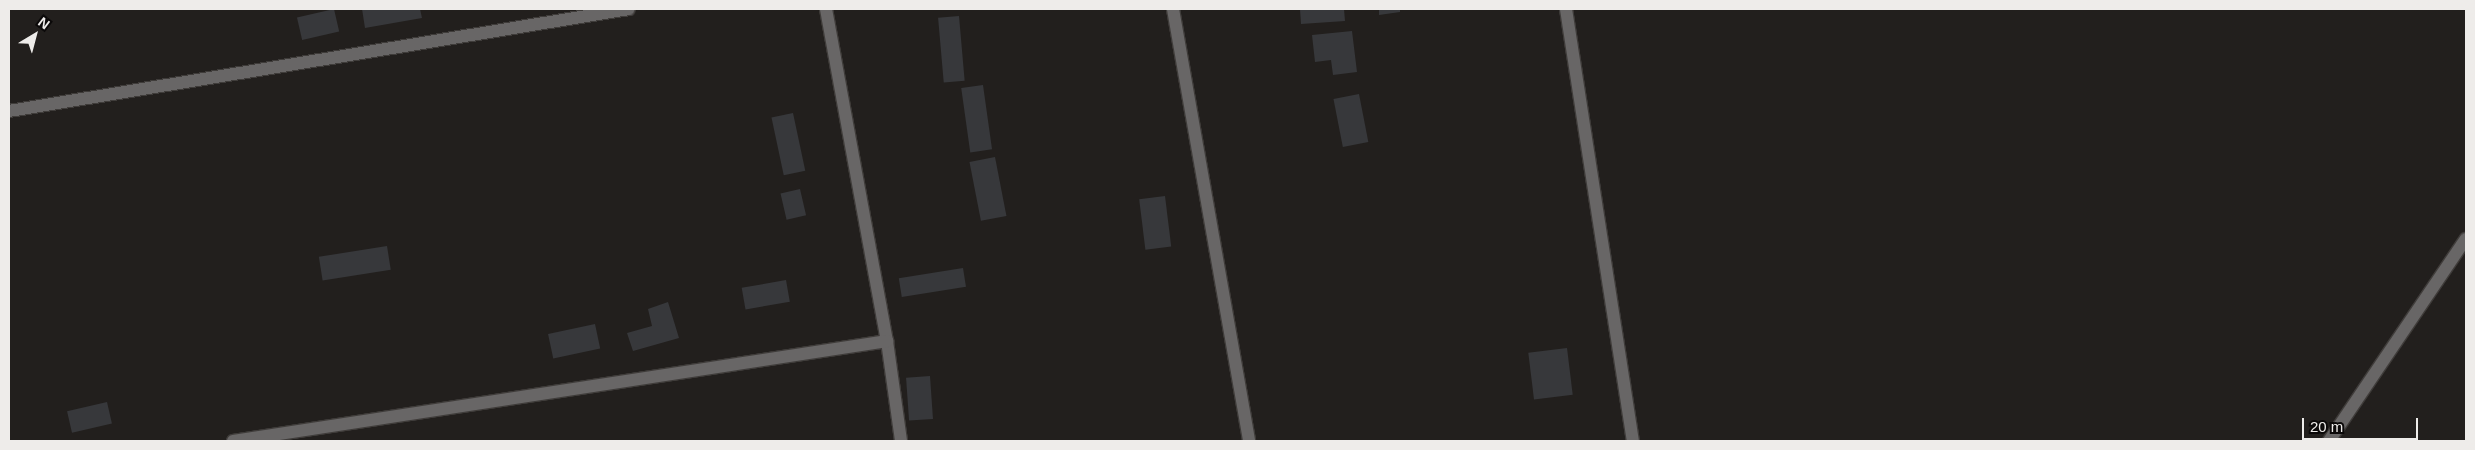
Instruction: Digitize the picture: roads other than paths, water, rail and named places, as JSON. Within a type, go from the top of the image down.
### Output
[{"type":"street","points":[[9,111],[630,9]]},
{"type":"street","points":[[826,9],[887,341],[901,441]]},
{"type":"street","points":[[1173,9],[1249,441]]},
{"type":"street","points":[[1566,9],[1633,441]]},
{"type":"street","points":[[2329,441],[2466,240]]},
{"type":"street","points":[[233,441],[887,341]]}]
